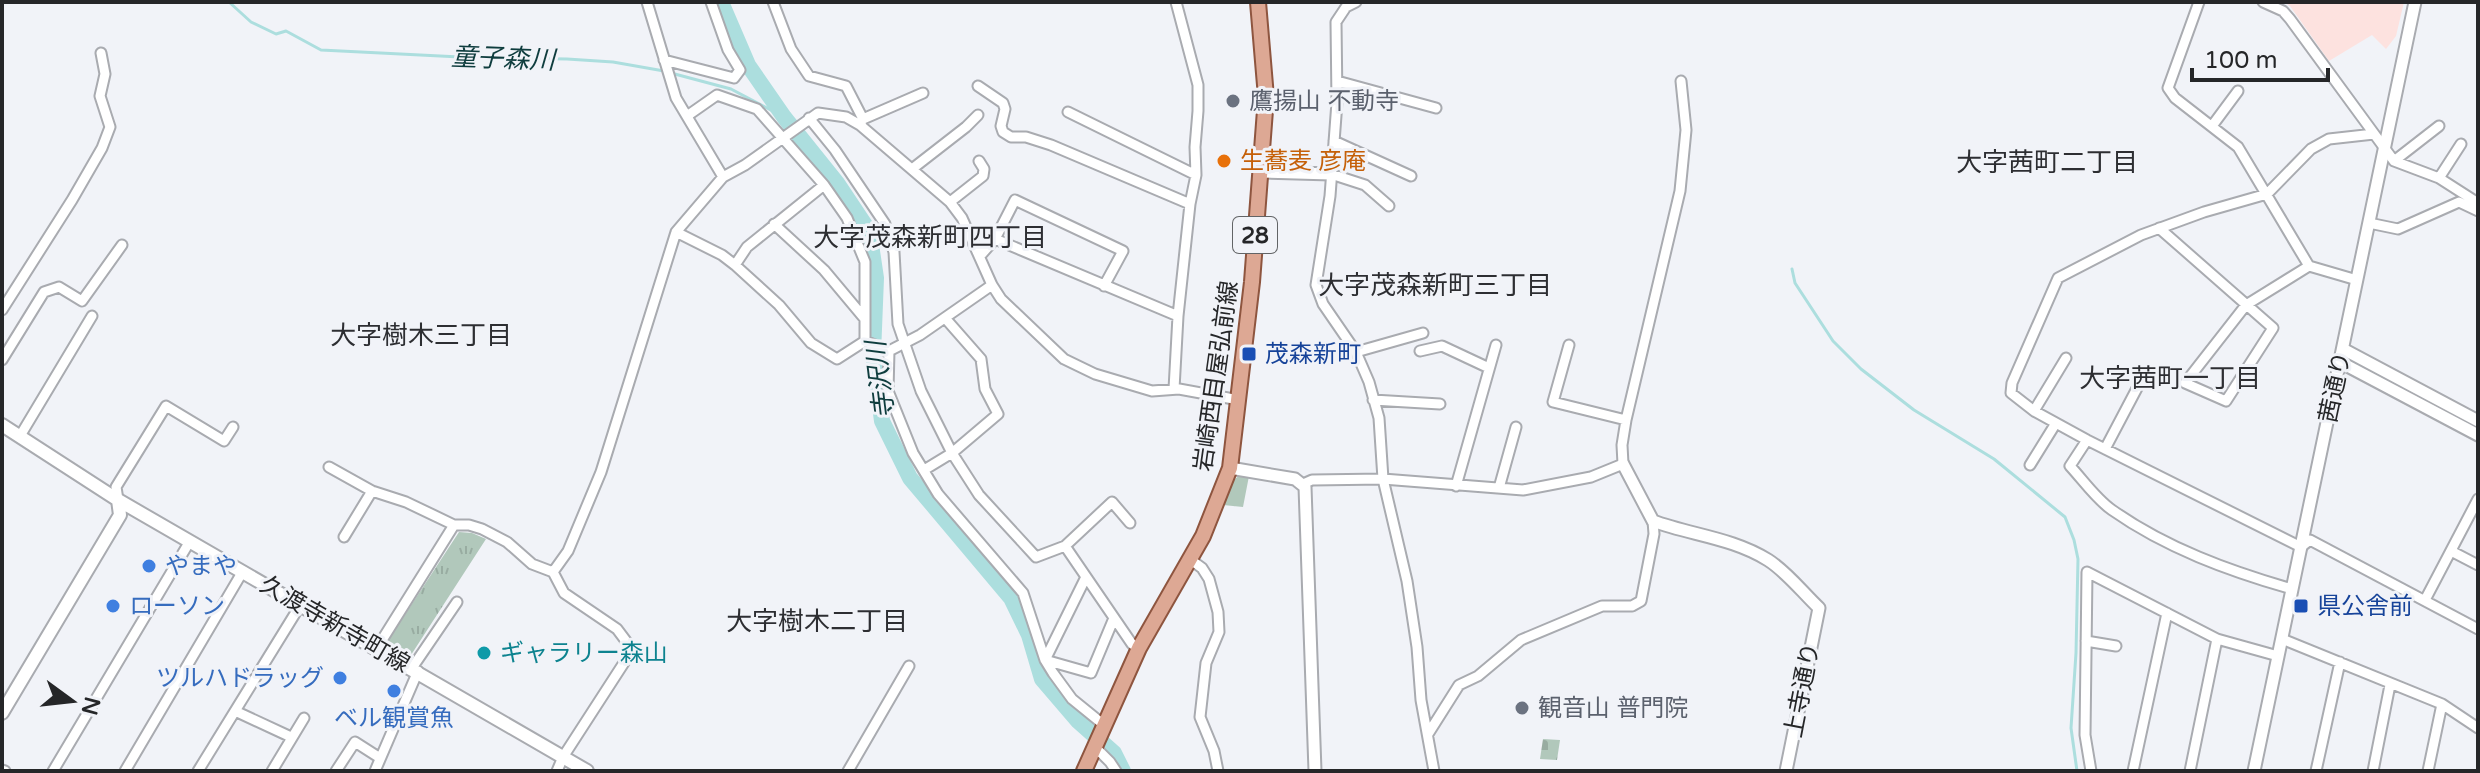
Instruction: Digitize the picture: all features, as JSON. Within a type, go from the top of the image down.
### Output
[{"type":"main road","name":"岩崎西目屋弘前線","points":[[1084,771],[1139,648],[1191,560],[1230,468],[1266,97],[1258,2]]},
{"type":"main road","name":"久渡寺新寺町線","points":[[2,425],[118,500],[587,771]]},
{"type":"main road","points":[[2,713],[120,515],[118,500]]},
{"type":"street","points":[[647,2],[676,98],[723,177]]},
{"type":"street","points":[[665,63],[734,78],[740,70],[728,50],[711,2]]},
{"type":"street","points":[[773,2],[791,49],[809,76],[846,86],[862,122],[950,202],[962,218],[1001,299],[1064,359],[1095,374],[1152,391],[1174,389],[1239,400]]},
{"type":"street","points":[[1174,389],[1178,316],[1196,175],[1198,85],[1176,2]]},
{"type":"street","points":[[1356,2],[1346,7],[1336,22],[1334,141],[1316,285],[1323,304],[1356,352],[1369,382],[1379,418],[1383,479],[1404,568],[1434,771]]},
{"type":"street","points":[[2199,2],[2168,88],[2175,98],[2238,147],[2309,266],[2357,280]]},
{"type":"street","points":[[2263,2],[2283,11],[2290,19],[2394,161],[2439,178],[2477,198]]},
{"type":"street","name":"茜通り","points":[[2254,771],[2415,2]]},
{"type":"street","points":[[2,310],[102,148],[110,127],[100,96],[105,74],[101,53]]},
{"type":"street","points":[[1337,81],[1436,108]]},
{"type":"street","points":[[1428,735],[1459,685],[1478,676],[1521,640],[1602,606],[1632,606],[1641,601],[1654,534],[1653,521],[1623,464],[1622,445],[1680,191],[1686,130],[1681,81]]},
{"type":"street","points":[[978,86],[1003,103],[1005,109],[1001,126],[1003,132],[1011,137],[1026,137],[1051,145],[1190,204]]},
{"type":"street","points":[[2212,126],[2238,91]]},
{"type":"street","points":[[553,572],[568,551],[601,472],[676,232],[723,177],[818,113],[862,122],[923,93]]},
{"type":"street","points":[[687,116],[717,95],[757,109],[785,136],[847,218],[865,262],[867,342]]},
{"type":"street","points":[[1068,112],[1196,175]]},
{"type":"street","points":[[912,169],[978,115]]},
{"type":"street","points":[[806,120],[873,203],[885,224],[894,252],[898,324],[921,391],[952,453],[979,495],[1036,557],[1065,546],[1112,502],[1130,523]]},
{"type":"street","points":[[2394,161],[2439,126]]},
{"type":"street","points":[[2374,134],[2329,139],[2311,149],[2267,194],[2159,228],[2058,278],[2012,383],[2011,393],[2034,411],[2087,440],[2301,547],[2310,540],[2478,629]]},
{"type":"street","points":[[1334,141],[1411,176]]},
{"type":"street","points":[[2439,178],[2461,144]]},
{"type":"street","points":[[950,202],[983,176],[984,169],[979,161]]},
{"type":"street","points":[[1261,172],[1331,174],[1365,185],[1389,206]]},
{"type":"street","points":[[735,265],[747,247],[824,185]]},
{"type":"street","points":[[980,256],[995,239],[1015,200],[1123,251],[1104,286]]},
{"type":"street","points":[[2369,223],[2398,229],[2459,202],[2478,211]]},
{"type":"street","points":[[774,224],[824,270],[865,319]]},
{"type":"street","points":[[2159,228],[2246,305],[2273,328],[2226,401],[2185,383],[2246,305],[2309,266]]},
{"type":"street","points":[[676,232],[735,265],[779,305],[811,343],[837,359],[867,342]]},
{"type":"street","points":[[995,239],[1178,316]]},
{"type":"street","points":[[2,360],[44,292],[59,287],[82,301],[122,245]]},
{"type":"street","points":[[867,342],[888,350],[905,344],[992,285]]},
{"type":"street","points":[[20,436],[92,316]]},
{"type":"street","points":[[924,470],[952,453],[998,414],[985,389],[981,359],[945,318]]},
{"type":"street","points":[[1356,352],[1423,333]]},
{"type":"street","points":[[1456,486],[1496,345]]},
{"type":"street","points":[[1569,345],[1553,402],[1626,420]]},
{"type":"street","points":[[1420,351],[1442,346],[1489,368]]},
{"type":"street","points":[[2343,349],[2478,421]]},
{"type":"street","points":[[888,350],[888,391],[913,453],[938,494],[1023,593],[1045,660],[1099,736],[1116,771]]},
{"type":"street","points":[[2034,411],[2066,358]]},
{"type":"street","points":[[2340,362],[2478,435]]},
{"type":"street","points":[[2105,449],[2144,375]]},
{"type":"street","points":[[1373,400],[1440,404]]},
{"type":"street","points":[[118,500],[116,487],[166,406],[224,441],[233,427]]},
{"type":"street","points":[[2030,465],[2056,423]]},
{"type":"street","points":[[1499,488],[1516,427]]},
{"type":"street","points":[[2087,440],[2070,466],[2110,509],[2184,551],[2240,574],[2292,589]]},
{"type":"street","points":[[1303,484],[1312,480],[1383,479],[1523,490],[1591,477],[1623,464]]},
{"type":"street","points":[[329,467],[372,491],[406,502],[454,525],[482,529],[507,542],[532,564],[553,572],[564,593],[617,629],[629,645],[629,655],[557,771]]},
{"type":"street","points":[[1230,468],[1295,479],[1303,484],[1309,551],[1315,771]]},
{"type":"street","points":[[344,537],[372,491]]},
{"type":"street","points":[[2425,600],[2478,500]]},
{"type":"street","name":"上寺通り","points":[[1653,521],[1687,533],[1726,541],[1770,561],[1819,608],[1786,771]]},
{"type":"street","points":[[377,648],[454,525]]},
{"type":"street","points":[[53,771],[190,541]]},
{"type":"street","points":[[1065,546],[1132,644],[1139,648]]},
{"type":"street","points":[[2451,551],[2478,565]]},
{"type":"street","points":[[1191,560],[1202,568],[1209,579],[1218,612],[1219,632],[1206,663],[1200,717],[1214,751],[1218,771]]},
{"type":"street","points":[[125,771],[243,571]]},
{"type":"street","points":[[2091,771],[2085,735],[2087,572],[2217,639],[2278,656]]},
{"type":"street","points":[[1045,660],[1086,577]]},
{"type":"street","points":[[375,771],[415,670],[457,602]]},
{"type":"street","points":[[198,771],[301,604]]},
{"type":"street","points":[[2133,771],[2167,613]]},
{"type":"street","points":[[1045,660],[1091,673],[1114,618]]},
{"type":"street","points":[[2190,771],[2217,639]]},
{"type":"street","points":[[2282,639],[2442,704],[2478,728]]},
{"type":"street","points":[[2086,641],[2116,646]]},
{"type":"street","points":[[2316,771],[2340,662]]},
{"type":"street","points":[[848,771],[909,666]]},
{"type":"street","points":[[2373,771],[2390,685]]},
{"type":"street","points":[[2428,771],[2442,704]]},
{"type":"street","points":[[235,711],[291,737]]},
{"type":"street","points":[[272,771],[304,718]]},
{"type":"street","points":[[336,771],[355,742],[380,758]]},
{"type":"shaded area","points":[[2284,2],[2404,2],[2396,36],[2386,49],[2372,35],[2329,61]]},
{"type":"green space","points":[[1240,475],[1249,476],[1243,507],[1223,505],[1231,482]]},
{"type":"green space","points":[[459,532],[486,539],[411,655],[387,642]]},
{"type":"green space","points":[[1543,739],[1560,740],[1557,760],[1540,759]]},
{"type":"waterway","name":"童子森川","points":[[229,2],[251,22],[276,34],[286,31],[321,50],[567,59],[613,62],[664,71]]},
{"type":"waterway","name":"寺沢川","points":[[721,2],[748,65],[784,117],[837,183],[869,231],[876,278],[873,354],[882,421],[910,478],[1011,598],[1029,635],[1042,679],[1078,721],[1114,753],[1123,771]]},
{"type":"waterway","name":"童子森川","points":[[671,73],[731,89],[784,117]]},
{"type":"waterway","points":[[1792,269],[1795,283],[1833,341],[1861,369],[1914,410],[1994,459],[2065,517],[2078,559],[2071,728],[2077,771]]},
{"type":"place","name":"鷹揚山 不動寺","points":[[1233,101]]},
{"type":"place","name":"生蕎麦 彦庵","points":[[1224,161]]},
{"type":"place","name":"茂森新町","points":[[1249,354]]},
{"type":"place","name":"やまや","points":[[149,566]]},
{"type":"place","name":"ローソン","points":[[113,606]]},
{"type":"place","name":"県公舎前","points":[[2301,606]]},
{"type":"place","name":"ギャラリー森山","points":[[484,653]]},
{"type":"place","name":"ツルハドラッグ","points":[[340,678]]},
{"type":"place","name":"ベル観賞魚","points":[[394,691]]},
{"type":"place","name":"観音山 普門院","points":[[1522,708]]},
{"type":"district","name":"大字茜町二丁目","points":[[2047,162]]},
{"type":"district","name":"大字茂森新町四丁目","points":[[930,237]]},
{"type":"district","name":"大字茂森新町三丁目","points":[[1435,285]]},
{"type":"district","name":"大字樹木三丁目","points":[[421,335]]},
{"type":"district","name":"大字茜町一丁目","points":[[2170,378]]},
{"type":"district","name":"大字樹木二丁目","points":[[817,621]]}]
